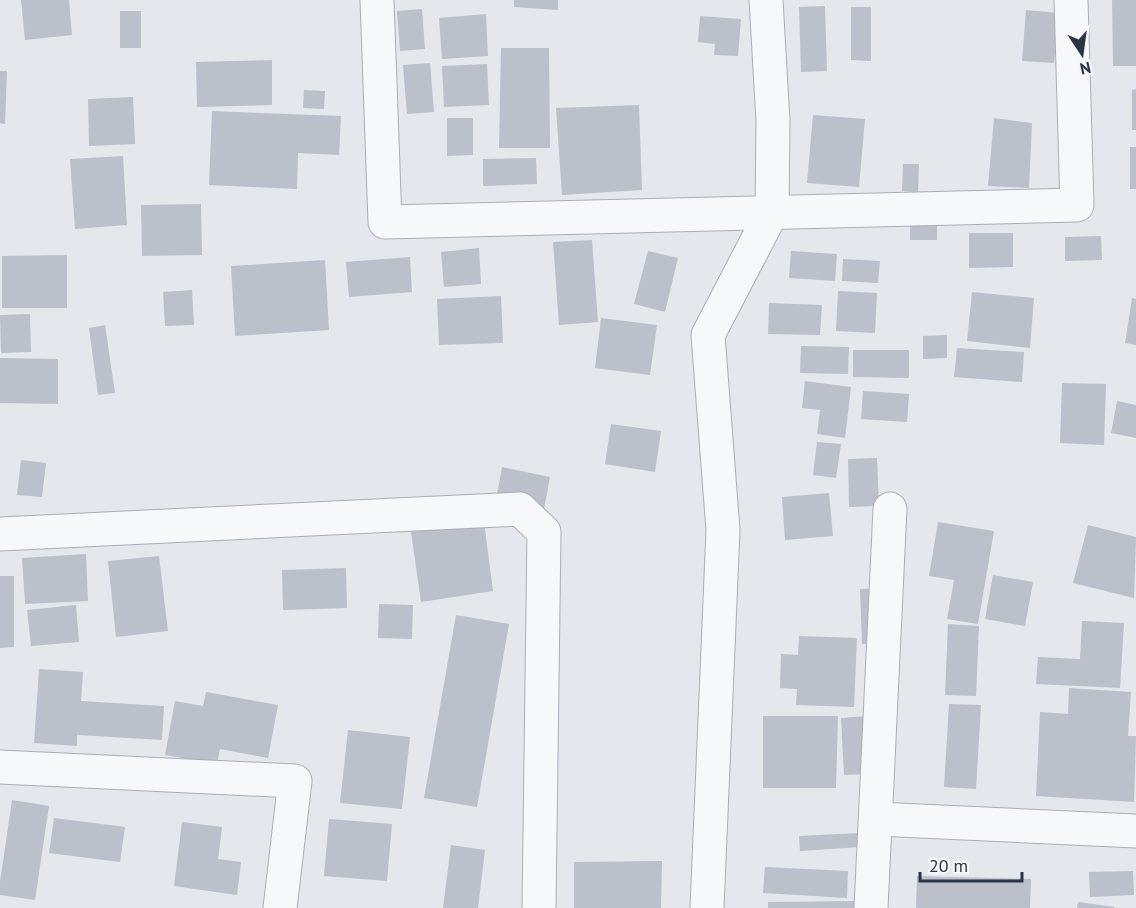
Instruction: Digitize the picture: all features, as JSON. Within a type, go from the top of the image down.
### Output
[{"type":"street","points":[[377,0],[385,222],[1077,205],[1071,0]]},
{"type":"street","points":[[707,908],[723,530],[708,335],[772,212],[773,121],[766,0]]},
{"type":"street","points":[[0,534],[520,509],[544,532],[539,908]]},
{"type":"street","points":[[871,908],[890,509]]},
{"type":"street","points":[[0,767],[296,781],[280,908]]},
{"type":"street","points":[[876,819],[1136,831]]},
{"type":"building","points":[[21,0],[69,0],[72,35],[25,40]]},
{"type":"building","points":[[514,0],[558,0],[558,10],[514,7]]},
{"type":"building","points":[[1112,0],[1136,0],[1136,66],[1113,66]]},
{"type":"building","points":[[825,6],[827,71],[801,72],[799,7]]},
{"type":"building","points":[[851,7],[871,7],[871,61],[851,60]]},
{"type":"building","points":[[422,9],[425,49],[400,51],[397,11]]},
{"type":"building","points":[[1026,10],[1059,13],[1054,63],[1022,61]]},
{"type":"building","points":[[120,11],[141,11],[141,48],[120,48]]},
{"type":"building","points":[[486,14],[488,56],[442,59],[439,18]]},
{"type":"building","points":[[700,16],[741,19],[738,56],[714,55],[715,44],[698,42]]},
{"type":"building","points":[[501,48],[549,48],[550,148],[499,148]]},
{"type":"building","points":[[272,60],[272,105],[197,107],[196,62]]},
{"type":"building","points":[[430,63],[434,112],[407,114],[403,65]]},
{"type":"building","points":[[487,64],[489,105],[444,107],[442,66]]},
{"type":"building","points":[[0,71],[7,71],[5,124],[0,123]]},
{"type":"building","points":[[1136,89],[1136,130],[1132,130],[1132,90]]},
{"type":"building","points":[[304,90],[325,91],[324,109],[303,108]]},
{"type":"building","points":[[133,97],[135,144],[89,146],[88,99]]},
{"type":"building","points":[[639,105],[642,190],[562,195],[556,108]]},
{"type":"building","points":[[212,111],[341,116],[339,155],[298,153],[297,189],[209,185]]},
{"type":"building","points":[[813,115],[865,119],[859,187],[807,183]]},
{"type":"building","points":[[447,118],[473,118],[473,155],[447,156]]},
{"type":"building","points":[[994,118],[1032,123],[1029,188],[988,186]]},
{"type":"building","points":[[1130,147],[1136,147],[1136,189],[1130,189]]},
{"type":"building","points":[[123,156],[127,225],[75,229],[70,159]]},
{"type":"building","points":[[536,158],[537,184],[483,186],[483,159]]},
{"type":"building","points":[[903,164],[919,164],[918,192],[902,191]]},
{"type":"building","points":[[201,204],[202,255],[142,256],[141,205]]},
{"type":"building","points":[[910,224],[937,224],[937,240],[910,240]]},
{"type":"building","points":[[969,233],[1013,233],[1013,267],[969,268]]},
{"type":"building","points":[[1101,236],[1102,260],[1065,261],[1065,237]]},
{"type":"building","points":[[592,240],[598,322],[559,325],[553,242]]},
{"type":"building","points":[[479,248],[481,284],[444,287],[441,252]]},
{"type":"building","points":[[648,251],[678,258],[665,312],[634,304]]},
{"type":"building","points":[[791,251],[837,254],[835,281],[789,278]]},
{"type":"building","points":[[67,255],[67,308],[2,308],[2,256]]},
{"type":"building","points":[[410,257],[412,292],[349,297],[346,262]]},
{"type":"building","points":[[843,259],[880,261],[878,283],[842,281]]},
{"type":"building","points":[[325,260],[329,330],[235,336],[231,266]]},
{"type":"building","points":[[192,290],[194,325],[165,326],[163,292]]},
{"type":"building","points":[[838,291],[877,293],[875,333],[836,331]]},
{"type":"building","points":[[972,292],[1034,298],[1030,348],[967,341]]},
{"type":"building","points":[[501,296],[503,343],[439,345],[437,299]]},
{"type":"building","points":[[1132,298],[1136,299],[1136,345],[1125,343]]},
{"type":"building","points":[[769,303],[822,305],[820,335],[768,334]]},
{"type":"building","points":[[30,314],[31,352],[1,353],[0,315]]},
{"type":"building","points":[[601,318],[657,325],[650,375],[595,368]]},
{"type":"building","points":[[105,325],[115,393],[98,395],[89,328]]},
{"type":"building","points":[[947,335],[947,358],[923,359],[923,336]]},
{"type":"building","points":[[801,346],[849,347],[848,374],[800,373]]},
{"type":"building","points":[[957,348],[1024,352],[1022,382],[954,377]]},
{"type":"building","points":[[853,350],[909,350],[909,378],[853,377]]},
{"type":"building","points":[[0,358],[58,359],[58,404],[0,403]]},
{"type":"building","points":[[805,381],[851,387],[845,438],[817,434],[820,410],[802,408]]},
{"type":"building","points":[[1062,383],[1106,384],[1104,445],[1060,443]]},
{"type":"building","points":[[863,391],[909,394],[907,422],[861,419]]},
{"type":"building","points":[[1117,401],[1136,405],[1136,438],[1111,433]]},
{"type":"building","points":[[611,424],[661,431],[655,472],[605,464]]},
{"type":"building","points":[[817,442],[841,444],[836,478],[813,475]]},
{"type":"building","points":[[877,458],[879,506],[849,507],[848,459]]},
{"type":"building","points":[[21,460],[46,463],[42,497],[17,495]]},
{"type":"building","points":[[502,467],[550,477],[544,509],[496,500]]},
{"type":"building","points":[[829,493],[833,536],[785,540],[782,497]]},
{"type":"building","points":[[484,522],[493,591],[421,602],[411,532]]},
{"type":"building","points":[[938,522],[994,531],[978,624],[947,619],[954,580],[929,576]]},
{"type":"building","points":[[1088,525],[1136,537],[1134,598],[1073,583]]},
{"type":"building","points":[[86,554],[88,601],[25,604],[22,558]]},
{"type":"building","points":[[159,556],[168,631],[116,637],[108,561]]},
{"type":"building","points":[[346,568],[347,608],[283,610],[282,570]]},
{"type":"building","points":[[993,575],[1033,582],[1025,626],[985,619]]},
{"type":"building","points":[[0,576],[14,576],[14,647],[0,648]]},
{"type":"building","points":[[893,588],[895,643],[862,644],[860,589]]},
{"type":"building","points":[[379,604],[413,605],[412,639],[378,638]]},
{"type":"building","points":[[76,605],[79,642],[31,646],[27,610]]},
{"type":"building","points":[[456,615],[509,624],[477,807],[424,798]]},
{"type":"building","points":[[1082,621],[1124,623],[1120,688],[1036,684],[1038,657],[1080,659]]},
{"type":"building","points":[[948,624],[979,626],[976,696],[945,695]]},
{"type":"building","points":[[799,636],[857,638],[854,707],[796,705],[797,689],[780,688],[781,654],[798,655]]},
{"type":"building","points":[[39,669],[83,672],[81,701],[164,706],[162,740],[77,735],[77,746],[34,743]]},
{"type":"building","points":[[1069,688],[1131,692],[1128,736],[1136,736],[1134,802],[1036,796],[1040,712],[1068,714]]},
{"type":"building","points":[[206,692],[278,705],[268,758],[220,749],[217,764],[165,755],[175,701],[203,706]]},
{"type":"building","points":[[949,704],[981,705],[976,789],[944,787]]},
{"type":"building","points":[[882,715],[885,773],[844,775],[841,718]]},
{"type":"building","points":[[763,716],[838,716],[836,788],[763,788]]},
{"type":"building","points":[[348,730],[410,737],[402,809],[340,803]]},
{"type":"building","points":[[12,800],[49,806],[35,900],[0,895]]},
{"type":"building","points":[[54,818],[125,827],[120,862],[49,853]]},
{"type":"building","points":[[329,819],[392,824],[387,881],[324,876]]},
{"type":"building","points":[[182,822],[222,827],[218,859],[241,862],[237,895],[174,886]]},
{"type":"building","points":[[859,833],[860,847],[800,851],[799,836]]},
{"type":"building","points":[[451,845],[485,850],[478,908],[443,908]]},
{"type":"building","points":[[662,861],[661,908],[574,908],[574,862]]},
{"type":"building","points":[[765,867],[848,871],[847,898],[763,893]]},
{"type":"building","points":[[1133,871],[1134,895],[1090,897],[1089,872]]},
{"type":"building","points":[[917,876],[1031,879],[1030,908],[916,908]]},
{"type":"building","points":[[859,901],[859,908],[768,908],[768,902]]},
{"type":"building","points":[[1078,902],[1115,907],[1077,908]]}]
